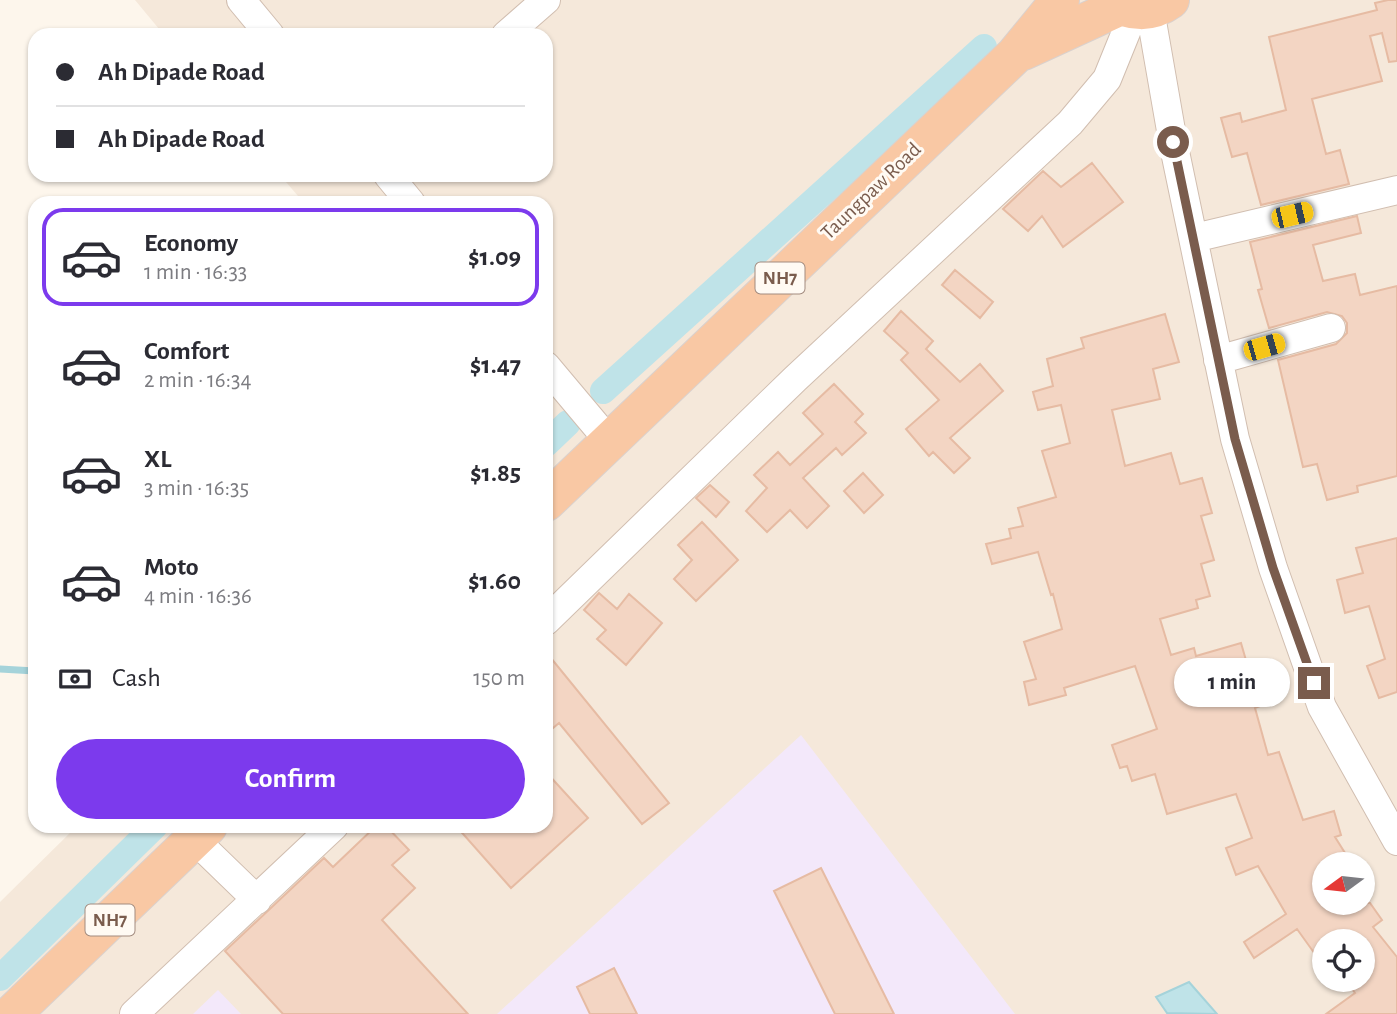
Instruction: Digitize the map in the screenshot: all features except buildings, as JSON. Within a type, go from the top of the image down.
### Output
[{"type":"highway","name":"Taungpaw Road","points":[[553,495],[1015,55],[1060,0]]},
{"type":"highway","name":"Taungpaw Road","points":[[1015,55],[1138,5]]},
{"type":"highway","name":"NH7","points":[[12,1014],[201,833]]},
{"type":"street","points":[[241,0],[264,28]]},
{"type":"street","points":[[514,28],[546,0]]},
{"type":"street","points":[[1138,5],[1194,238],[1235,439],[1254,503],[1322,707],[1397,841]]},
{"type":"street","points":[[553,614],[795,379],[1070,123],[1107,79],[1138,5]]},
{"type":"street","points":[[394,182],[405,196]]},
{"type":"street","points":[[1194,238],[1397,190]]},
{"type":"street","points":[[1218,360],[1331,328]]},
{"type":"street","points":[[553,374],[609,441]]},
{"type":"street","points":[[201,833],[257,901]]},
{"type":"street","points":[[134,1014],[327,833]]},
{"type":"shaded area","points":[[135,0],[1397,0],[1397,1014],[0,1014],[0,902],[70,833],[553,833],[553,196],[298,196],[286,182],[553,182],[553,28],[158,28]]},
{"type":"shaded area","points":[[801,735],[1015,1014],[497,1014]]},
{"type":"shaded area","points":[[218,990],[241,1014],[193,1014]]},
{"type":"water","points":[[1189,982],[1217,1014],[1167,1013],[1156,997]]},
{"type":"waterway","points":[[603,391],[984,47]]},
{"type":"waterway","points":[[553,437],[568,423]]},
{"type":"waterway","points":[[0,669],[28,671]]},
{"type":"waterway","points":[[0,978],[148,833]]},
{"type":"route","points":[[1173,142],[1235,439],[1273,568],[1314,683]]}]
